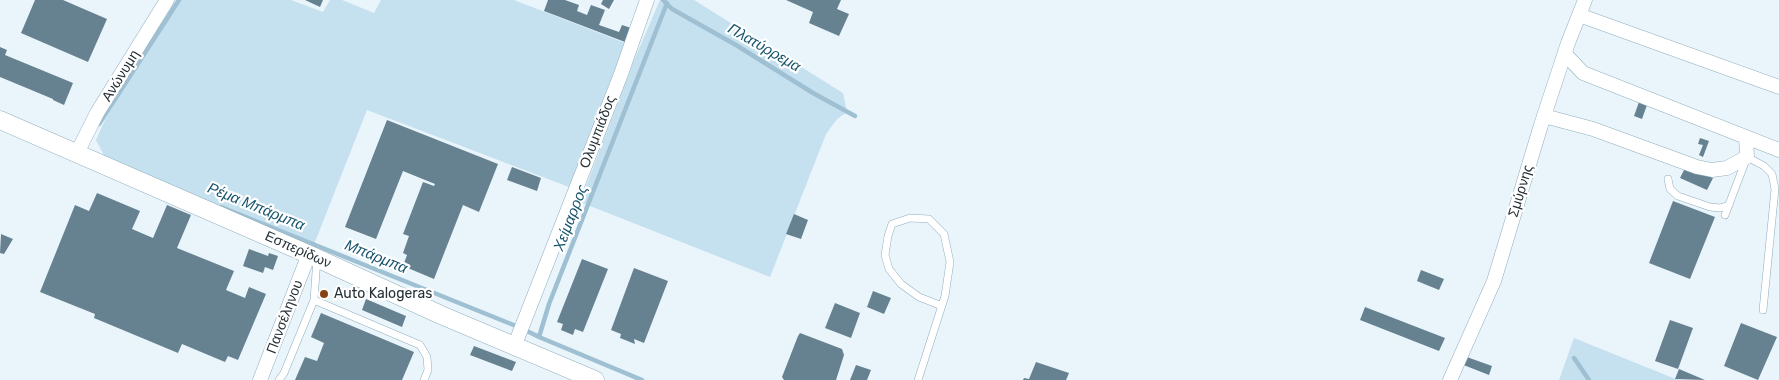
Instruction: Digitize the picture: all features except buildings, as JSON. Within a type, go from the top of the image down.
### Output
[{"type":"street","name":"Ανώνυμη","points":[[77,153],[97,114],[167,0]]},
{"type":"street","name":"Σμύρνης","points":[[1450,380],[1494,281],[1544,116],[1586,0]]},
{"type":"street","name":"Ολυμπιάδος","points":[[514,347],[621,74],[645,1]]},
{"type":"street","points":[[1579,15],[1779,87]]},
{"type":"street","points":[[1565,54],[1583,73],[1779,150]]},
{"type":"street","points":[[1544,116],[1593,129],[1697,167],[1712,170],[1727,168],[1747,157],[1746,137]]},
{"type":"street","name":"Εσπερίδων","points":[[0,120],[313,256],[440,315],[595,380]]},
{"type":"street","name":"Πανσέληνου","points":[[260,380],[313,256]]},
{"type":"lane","points":[[1725,216],[1747,157],[1764,166],[1772,174],[1775,189],[1763,310]]},
{"type":"lane","points":[[1668,179],[1670,189],[1678,196],[1710,208],[1720,208],[1729,205]]},
{"type":"lane","points":[[918,380],[942,306],[950,262],[944,234],[929,219],[910,218],[892,224],[885,255],[889,269],[901,284],[919,297],[942,306]]},
{"type":"lane","points":[[279,380],[284,373],[314,300],[313,256]]},
{"type":"lane","points":[[314,300],[420,346],[427,357],[428,370],[424,380]]},
{"type":"shaded area","points":[[176,0],[291,0],[323,12],[330,0],[342,0],[374,13],[381,0],[514,0],[625,43],[569,187],[367,110],[313,247],[105,157],[96,140],[105,120]]},
{"type":"shaded area","points":[[660,0],[694,0],[843,93],[847,112],[837,119],[826,134],[770,277],[580,202],[635,58]]},
{"type":"shaded area","points":[[1574,338],[1678,380],[1559,380]]},
{"type":"waterway","name":"Ρέμα Μπάρμπα","points":[[99,124],[179,0]]},
{"type":"waterway","name":"Πλατύρρεμα","points":[[663,0],[672,9],[855,116]]},
{"type":"waterway","name":"Χείμαρρος","points":[[642,380],[539,337],[549,304],[667,3]]},
{"type":"waterway","name":"Μπάρμπα","points":[[221,207],[521,328],[539,337]]},
{"type":"waterway","points":[[1574,358],[1589,380]]},
{"type":"place","name":"Auto Kalogeras","points":[[324,294]]}]
